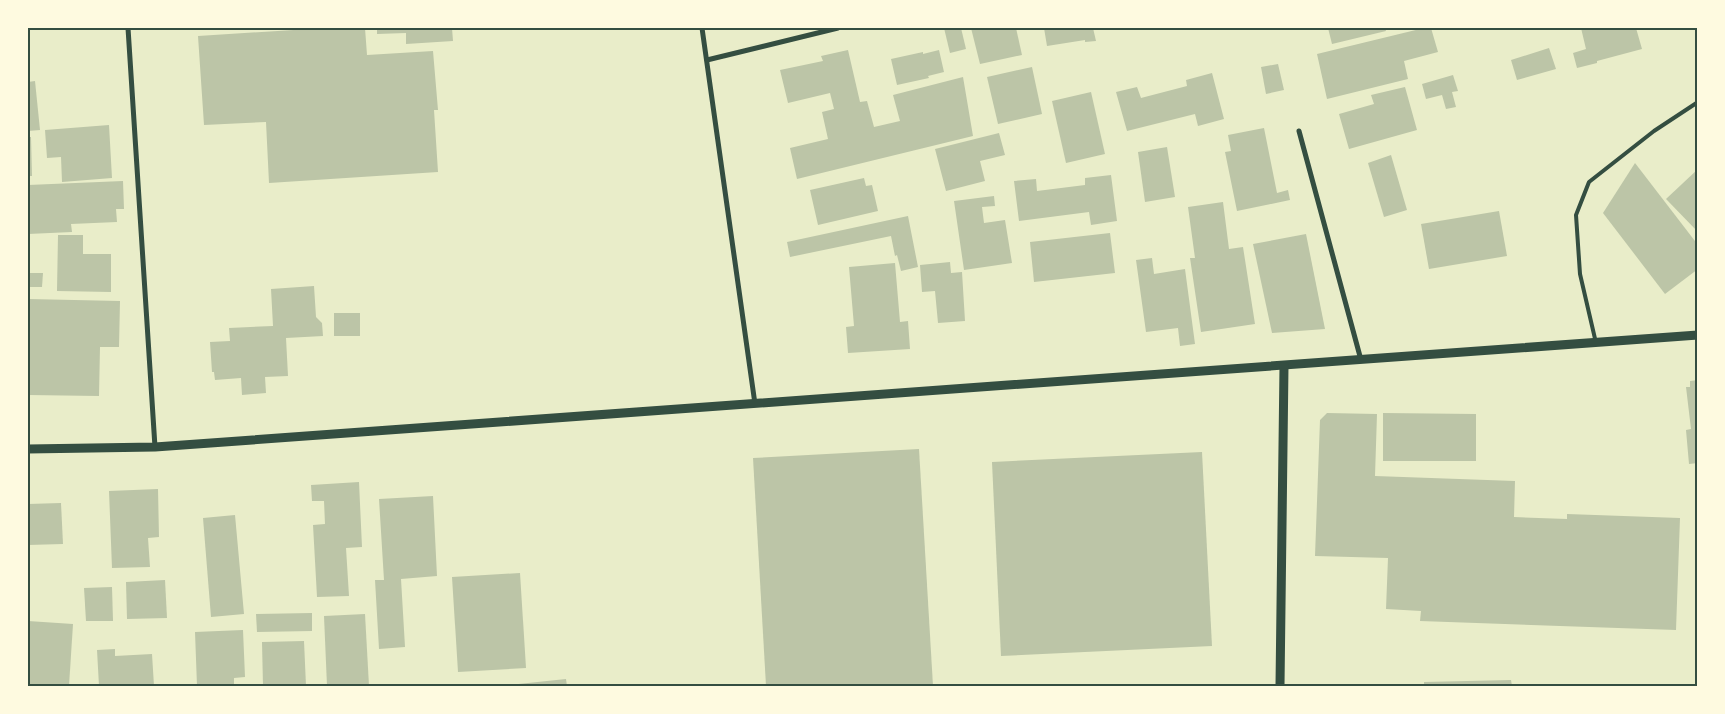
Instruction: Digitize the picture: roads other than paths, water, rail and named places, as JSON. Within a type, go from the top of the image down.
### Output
[{"type":"street","points":[[128,28],[155,447]]},
{"type":"street","points":[[702,28],[755,404]]},
{"type":"street","points":[[707,60],[838,28]]},
{"type":"street","points":[[1298,131],[1361,360]]},
{"type":"street","points":[[28,449],[155,447],[1698,335]]},
{"type":"street","points":[[1280,686],[1284,366]]},
{"type":"lane","points":[[1596,343],[1580,274],[1576,215],[1589,182],[1654,131],[1698,102]]}]
